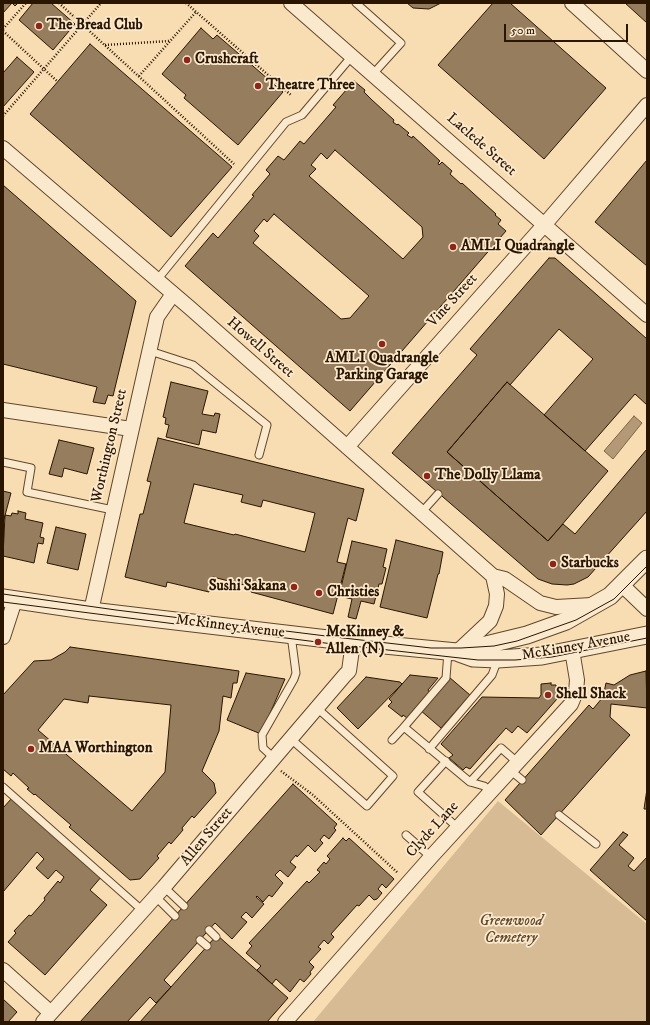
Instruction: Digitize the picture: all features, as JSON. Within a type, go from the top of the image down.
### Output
[{"type":"street","name":"Laclede Street","points":[[291,3],[545,224],[647,315]]},
{"type":"street","points":[[572,3],[647,71]]},
{"type":"street","name":"Vine Street","points":[[347,447],[545,224],[647,105]]},
{"type":"street","name":"Howell Street","points":[[3,148],[173,294],[492,576],[505,579],[540,603],[551,606],[571,608],[594,605]]},
{"type":"street","name":"Worthington Street","points":[[91,611],[157,317],[173,294]]},
{"type":"street","points":[[3,410],[131,429]]},
{"type":"street","points":[[647,559],[622,585],[647,609]]},
{"type":"street","points":[[453,652],[490,621],[496,606],[497,594],[492,576]]},
{"type":"street","name":"McKinney Avenue","points":[[453,652],[528,635],[566,621],[610,596],[622,585]]},
{"type":"street","points":[[3,637],[9,599]]},
{"type":"street","name":"McKinney Avenue","points":[[9,599],[91,611],[291,635],[453,652],[473,658],[498,659],[542,656],[647,635]]},
{"type":"street","name":"Allen Street","points":[[47,1017],[160,892],[348,671],[353,642]]},
{"type":"street","name":"Clyde Lane","points":[[285,1022],[431,857],[571,704],[576,692],[577,680],[572,650]]},
{"type":"street","points":[[3,970],[47,1017]]},
{"type":"lane","points":[[356,3],[401,43],[373,74]]},
{"type":"lane","points":[[156,280],[286,122],[302,115],[352,56]]},
{"type":"lane","points":[[150,351],[192,365],[267,425],[259,455]]},
{"type":"lane","points":[[3,462],[32,468],[27,492],[113,510]]},
{"type":"lane","points":[[421,513],[438,494]]},
{"type":"lane","points":[[274,758],[263,748],[262,735],[296,673],[291,635]]},
{"type":"lane","points":[[392,740],[446,678],[453,652]]},
{"type":"lane","points":[[429,749],[492,675],[498,659]]},
{"type":"lane","points":[[291,739],[366,806],[393,776],[317,708]]},
{"type":"lane","points":[[404,727],[470,782],[484,786],[491,792]]},
{"type":"lane","points":[[470,782],[501,748],[522,780]]},
{"type":"lane","points":[[446,761],[418,792],[458,828]]},
{"type":"lane","points":[[3,787],[143,911]]},
{"type":"lane","points":[[559,815],[596,844]]},
{"type":"lane","points":[[406,835],[431,857]]},
{"type":"lane","points":[[160,892],[184,906]]},
{"type":"lane","points":[[160,892],[175,916]]},
{"type":"lane","points":[[209,930],[216,936]]},
{"type":"lane","points":[[200,940],[207,946]]},
{"type":"path","points":[[26,3],[3,30],[58,82]]},
{"type":"path","points":[[59,3],[234,164]]},
{"type":"path","points":[[3,116],[101,3]]},
{"type":"path","points":[[186,3],[292,96]]},
{"type":"path","points":[[139,76],[196,12]]},
{"type":"path","points":[[105,45],[170,41]]},
{"type":"path","points":[[281,771],[313,795],[402,877]]},
{"type":"green space","name":"Greenwood Cemetery","points":[[498,801],[647,924],[647,1022],[313,1022]]},
{"type":"shaded area","points":[[634,416],[642,423],[613,459],[604,451]]},
{"type":"building","points":[[3,3],[12,3],[3,13]]},
{"type":"building","points":[[33,3],[51,3],[75,24],[53,50],[19,20]]},
{"type":"building","points":[[407,3],[441,3],[429,9],[413,8]]},
{"type":"building","points":[[493,3],[510,3],[606,88],[544,159],[438,65]]},
{"type":"building","points":[[625,3],[647,3],[647,23]]},
{"type":"building","points":[[201,28],[213,39],[217,35],[283,92],[238,145],[184,98],[186,95],[162,74]]},
{"type":"building","points":[[90,44],[232,167],[171,237],[30,114]]},
{"type":"building","points":[[17,57],[34,72],[3,107],[3,73]]},
{"type":"building","name":"AMLI Quadrangle","points":[[354,81],[365,90],[364,92],[394,120],[393,122],[409,133],[407,135],[412,138],[413,136],[440,161],[438,163],[439,165],[442,162],[452,171],[450,174],[496,214],[495,215],[501,220],[498,224],[506,231],[350,411],[185,266],[213,233],[218,238],[254,196],[252,195],[270,174],[266,170],[278,156],[284,160],[300,141],[304,144],[336,107],[333,105]],"holes":[[[335,150],[422,227],[423,237],[403,259],[309,176],[316,169],[311,165],[321,153],[327,159]],[[274,214],[369,296],[350,318],[341,319],[253,243],[259,236],[254,231],[264,219],[267,222]]]},
{"type":"building","points":[[647,160],[647,266],[595,222]]},
{"type":"building","points":[[3,185],[136,301],[113,396],[108,395],[105,404],[93,402],[97,387],[3,364]]},
{"type":"building","points":[[549,258],[555,258],[647,339],[647,405],[635,394],[585,451],[544,415],[593,359],[559,329],[510,385],[507,382],[447,452],[548,541],[563,524],[575,534],[647,449],[647,511],[588,577],[574,584],[567,585],[552,584],[538,579],[392,453],[477,355],[470,349]]},
{"type":"building","points":[[171,382],[208,391],[202,414],[214,416],[215,413],[220,414],[216,433],[202,430],[199,445],[166,437],[169,425],[165,424],[166,418],[163,417]]},
{"type":"building","points":[[507,382],[608,471],[548,541],[447,452]]},
{"type":"building","points":[[158,438],[364,489],[356,521],[348,518],[337,562],[346,564],[333,614],[251,592],[252,587],[213,577],[209,592],[167,582],[166,587],[125,577],[140,514],[143,514],[151,482],[147,481]],"holes":[[[194,484],[243,495],[241,502],[261,507],[263,500],[315,513],[305,552],[184,523]]]},
{"type":"building","points":[[59,440],[94,448],[87,474],[64,468],[62,477],[49,474]]},
{"type":"building","points":[[3,491],[11,493],[3,523]]},
{"type":"building","points":[[18,511],[26,513],[25,519],[43,523],[40,537],[44,538],[43,544],[38,543],[34,563],[3,556],[5,515],[11,516],[12,513],[18,514]]},
{"type":"building","points":[[56,527],[86,534],[78,570],[47,563]]},
{"type":"building","points":[[396,540],[443,552],[439,574],[427,618],[380,607]]},
{"type":"building","points":[[352,541],[387,549],[383,567],[386,568],[382,584],[379,584],[374,604],[361,601],[356,619],[348,617],[352,599],[339,596]]},
{"type":"building","name":"MAA Worthington","points":[[70,647],[239,671],[237,683],[233,683],[231,698],[223,696],[219,731],[202,771],[214,783],[216,793],[194,818],[192,816],[171,844],[169,842],[157,856],[159,858],[140,879],[130,880],[69,827],[71,825],[27,789],[29,788],[13,773],[11,776],[3,769],[3,695],[34,661],[51,660],[65,652]],"holes":[[[89,696],[171,705],[165,772],[132,811],[38,730],[64,699],[88,703]]]},
{"type":"building","points":[[646,671],[647,708],[611,704],[610,717],[630,735],[541,835],[505,800],[589,705],[593,709],[603,697],[606,683],[614,685],[630,675]]},
{"type":"building","points":[[246,673],[285,679],[261,734],[227,720]]},
{"type":"building","points":[[410,675],[438,678],[428,690],[429,692],[407,718],[403,715],[402,717],[388,706],[392,702],[389,699]]},
{"type":"building","points":[[366,677],[400,682],[402,684],[358,729],[337,708]]},
{"type":"building","points":[[449,677],[470,695],[441,728],[420,710]]},
{"type":"building","points":[[551,683],[551,685],[556,685],[557,699],[527,733],[518,726],[512,733],[506,728],[470,769],[466,767],[463,770],[449,758],[453,755],[441,744],[482,697],[539,698],[541,695],[541,684]]},
{"type":"building","points":[[293,784],[337,824],[334,828],[336,830],[329,839],[324,835],[320,840],[323,843],[315,852],[308,845],[297,857],[296,855],[290,862],[296,867],[288,877],[280,870],[275,875],[283,883],[272,897],[269,895],[263,902],[257,896],[256,897],[264,904],[252,918],[246,912],[241,917],[247,922],[232,939],[215,923],[164,980],[171,987],[156,1003],[150,997],[127,1022],[80,1022]]},
{"type":"building","points":[[647,789],[647,809],[644,809]]},
{"type":"building","points":[[12,798],[102,876],[90,890],[107,905],[45,975],[8,942],[16,933],[14,931],[29,915],[31,916],[45,900],[44,898],[58,881],[60,883],[64,877],[56,870],[48,879],[36,868],[44,859],[37,852],[3,892],[3,808]]},
{"type":"building","points":[[623,832],[628,835],[619,845],[634,858],[628,866],[634,871],[647,857],[647,921],[590,870]]},
{"type":"building","points":[[343,838],[346,841],[349,838],[394,879],[386,888],[382,884],[378,889],[382,893],[377,899],[374,900],[369,895],[359,906],[357,905],[331,934],[334,937],[328,944],[324,940],[318,947],[321,949],[309,962],[314,967],[310,972],[311,974],[304,982],[300,979],[290,992],[276,979],[272,984],[257,970],[261,966],[246,953],[252,946],[249,943],[307,881],[309,883],[320,872],[317,870],[324,862],[326,864],[330,859],[327,856]]},
{"type":"building","points":[[217,935],[288,998],[267,1022],[140,1022]]},
{"type":"building","points":[[3,999],[17,1012],[8,1022],[3,1022]]},
{"type":"tram line","points":[[3,594],[116,610],[326,636],[431,648],[461,648],[494,646],[517,641],[576,620],[614,599],[647,566]]},
{"type":"tram line","points":[[3,602],[325,643],[478,660],[515,660],[552,657],[647,638]]},
{"type":"place","name":"The Bread Club","points":[[39,26]]},
{"type":"place","name":"Crushcraft","points":[[187,60]]},
{"type":"place","name":"Theatre Three","points":[[258,86]]},
{"type":"place","name":"AMLI Quadrangle","points":[[453,247]]},
{"type":"place","name":"AMLI Quadrangle Parking Garage","points":[[382,344]]},
{"type":"place","name":"The Dolly Llama","points":[[427,476]]},
{"type":"place","name":"Starbucks","points":[[553,564]]},
{"type":"place","name":"Sushi Sakana","points":[[294,587]]},
{"type":"place","name":"Christies","points":[[319,593]]},
{"type":"place","name":"McKinney & Allen (N)","points":[[318,642]]},
{"type":"place","name":"Shell Shack","points":[[548,695]]},
{"type":"place","name":"MAA Worthington","points":[[31,749]]}]
